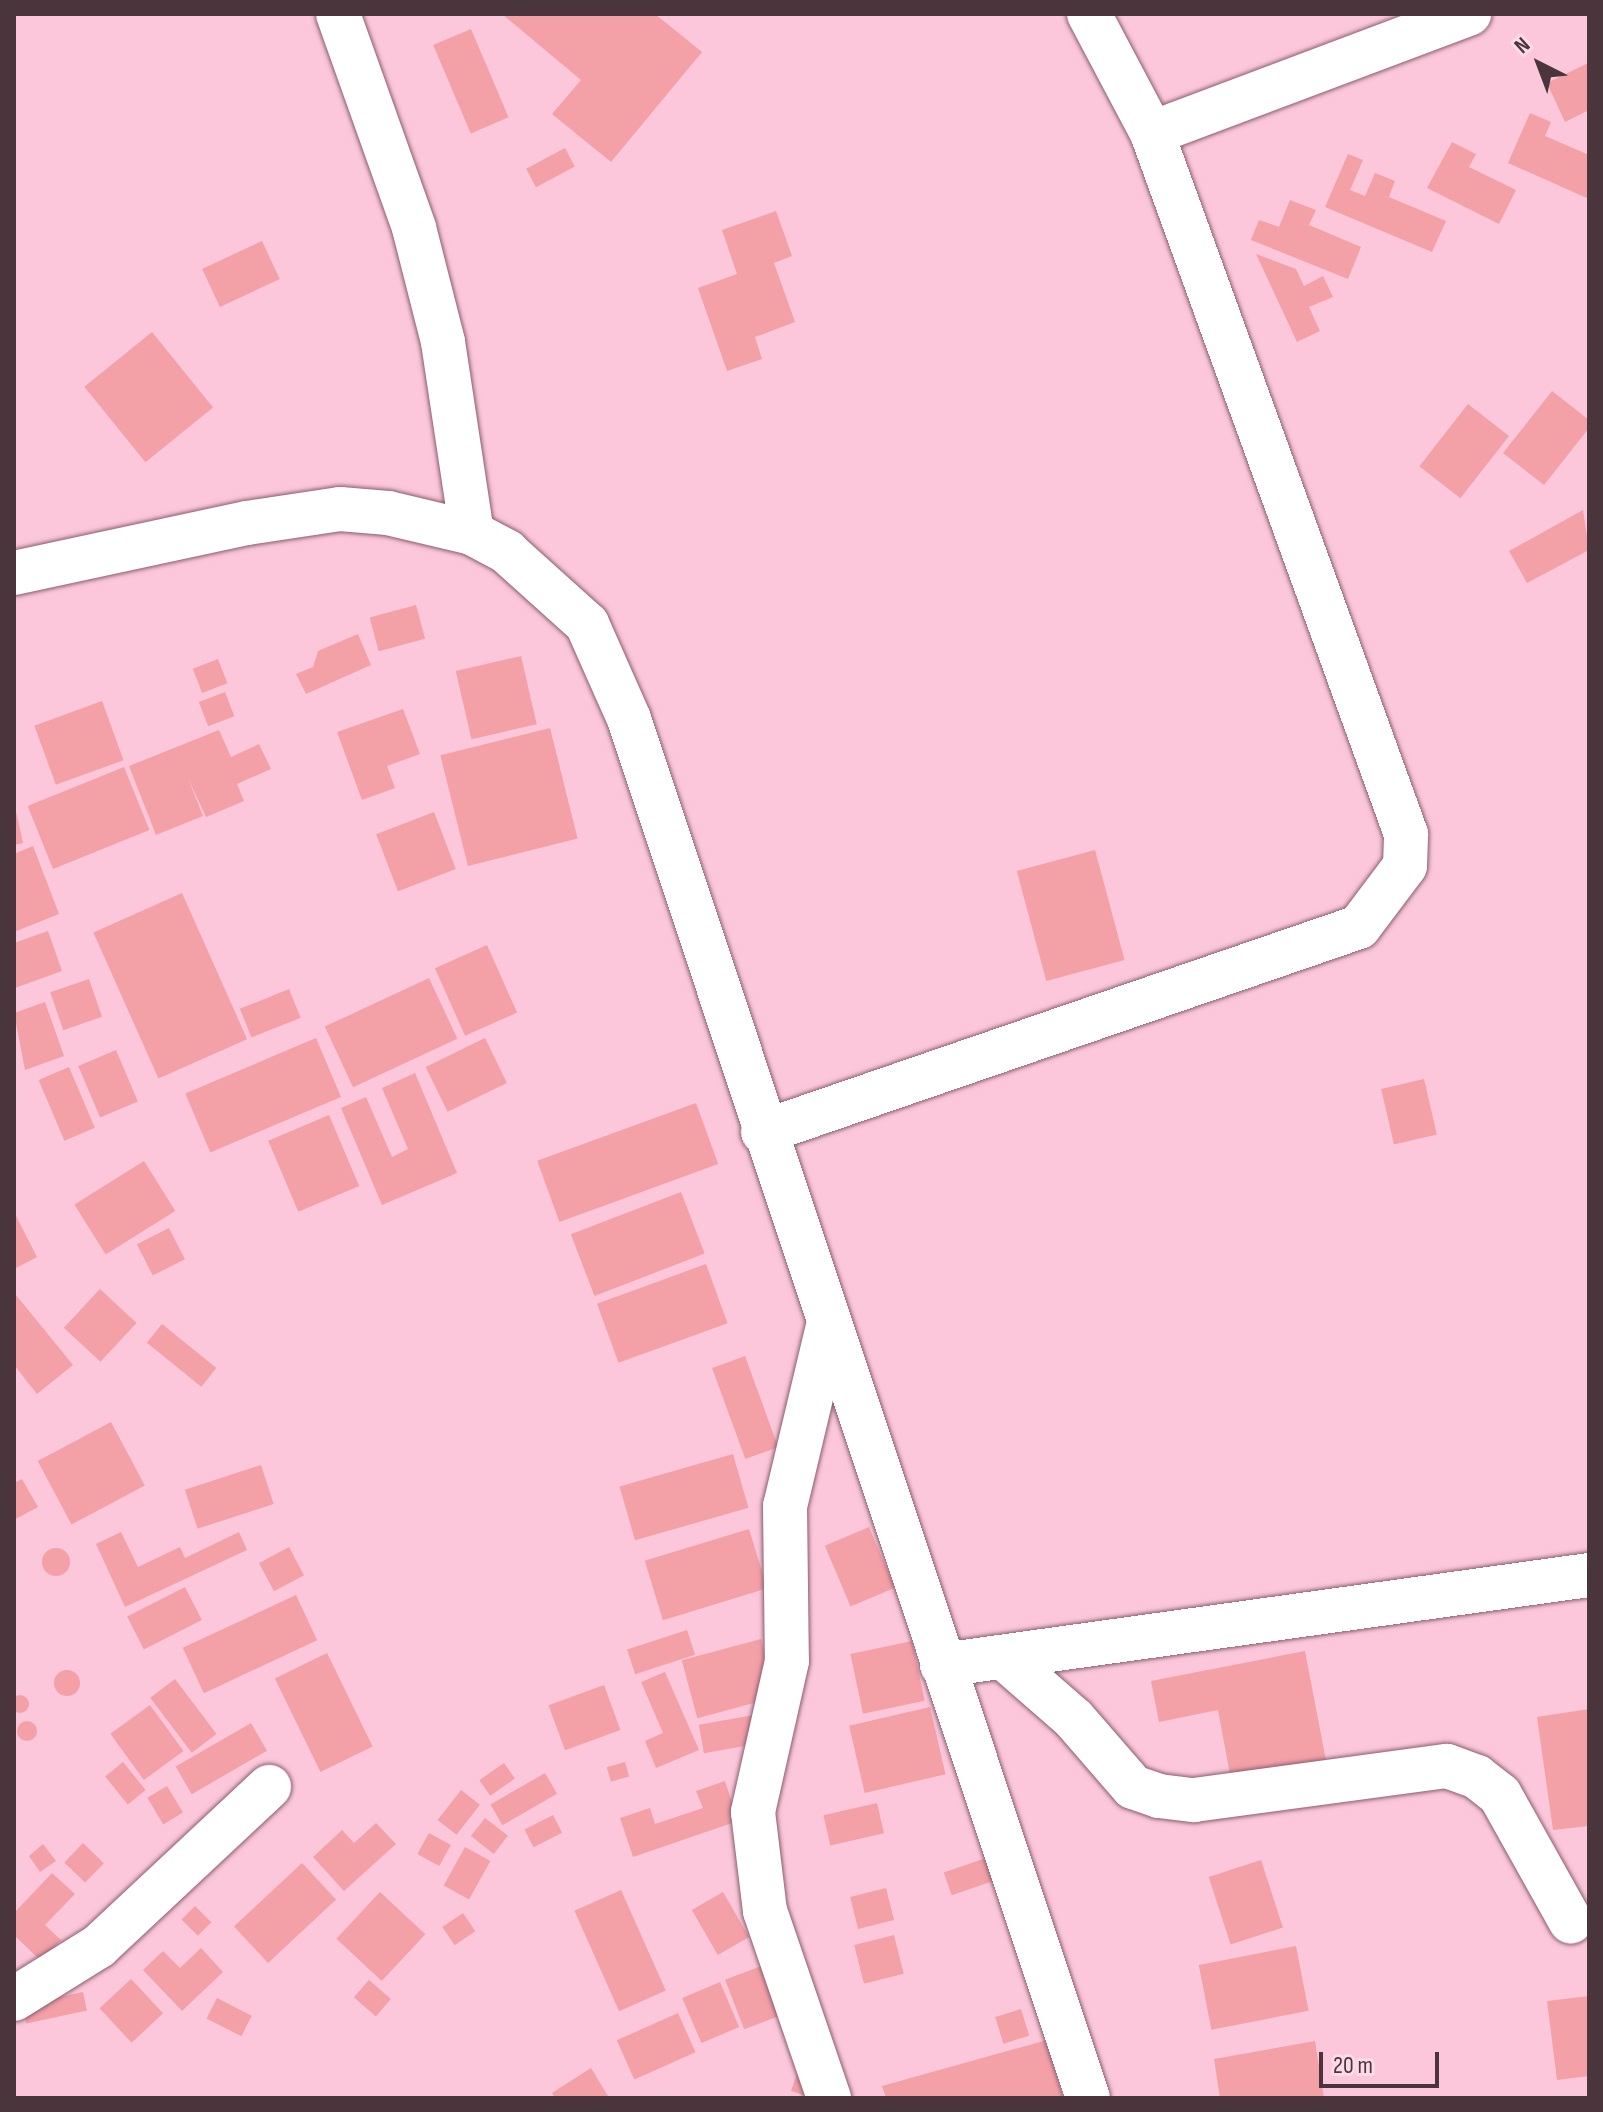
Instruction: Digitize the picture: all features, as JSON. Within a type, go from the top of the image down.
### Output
[{"type":"street","points":[[338,14],[414,228],[443,342],[472,533]]},
{"type":"street","points":[[763,1132],[1359,927],[1405,866],[1406,834],[1152,133],[1089,14]]},
{"type":"street","points":[[1152,133],[1469,14]]},
{"type":"street","points":[[14,573],[340,509],[426,519],[472,533],[553,588],[602,649],[1088,2098]]},
{"type":"street","points":[[828,1326],[785,1506],[787,1661],[753,1812],[765,1911],[829,2098]]},
{"type":"street","points":[[942,1665],[1589,1575]]},
{"type":"street","points":[[1003,1657],[1074,1719],[1133,1787],[1159,1796],[1194,1800],[1447,1766],[1477,1777],[1500,1795],[1571,1922]]},
{"type":"street","points":[[14,1999],[99,1946],[269,1787]]},
{"type":"building","points":[[502,14],[655,14],[702,52],[611,162],[552,114],[581,80]]},
{"type":"building","points":[[471,29],[509,117],[471,133],[433,45]]},
{"type":"building","points":[[1588,63],[1589,110],[1565,122],[1547,83]]},
{"type":"building","points":[[1530,113],[1551,122],[1545,136],[1589,155],[1589,199],[1508,163]]},
{"type":"building","points":[[1452,142],[1476,154],[1469,167],[1516,190],[1499,224],[1427,188]]},
{"type":"building","points":[[565,148],[575,167],[536,187],[526,169]]},
{"type":"building","points":[[1348,154],[1363,160],[1350,190],[1365,196],[1375,173],[1395,181],[1389,197],[1446,221],[1432,252],[1325,207]]},
{"type":"building","points":[[1290,200],[1316,210],[1309,225],[1361,247],[1348,279],[1251,240],[1259,220],[1279,227]]},
{"type":"building","points":[[776,211],[792,256],[774,263],[795,322],[755,337],[762,359],[727,371],[698,288],[737,274],[722,230]]},
{"type":"building","points":[[262,241],[280,279],[220,307],[202,269]]},
{"type":"building","points":[[1256,254],[1296,269],[1304,286],[1323,276],[1333,297],[1309,307],[1320,331],[1297,342]]},
{"type":"building","points":[[152,332],[213,407],[145,462],[84,387]]},
{"type":"building","points":[[1552,391],[1589,420],[1589,428],[1544,485],[1503,453]]},
{"type":"building","points":[[1468,404],[1509,436],[1460,498],[1419,466]]},
{"type":"building","points":[[1583,510],[1589,550],[1527,583],[1509,551]]},
{"type":"building","points":[[416,605],[425,639],[379,651],[370,617]]},
{"type":"building","points":[[358,634],[371,665],[306,694],[296,674],[313,667],[318,651]]},
{"type":"building","points":[[521,656],[537,724],[471,739],[456,671]]},
{"type":"building","points":[[218,659],[227,683],[202,693],[193,669]]},
{"type":"building","points":[[225,692],[234,716],[208,726],[199,702]]},
{"type":"building","points":[[102,701],[124,760],[56,785],[34,726]]},
{"type":"building","points":[[403,709],[420,754],[387,766],[395,788],[362,800],[337,732]]},
{"type":"building","points":[[550,728],[578,839],[468,866],[440,755]]},
{"type":"building","points":[[219,730],[231,757],[259,744],[271,769],[237,784],[244,801],[206,817],[188,778],[203,816],[156,835],[129,766]]},
{"type":"building","points":[[124,767],[149,830],[53,869],[28,806]]},
{"type":"building","points":[[14,808],[23,843],[14,845]]},
{"type":"building","points":[[434,812],[456,869],[398,891],[376,834]]},
{"type":"building","points":[[33,846],[59,914],[14,932],[14,854]]},
{"type":"building","points":[[1095,850],[1125,960],[1046,981],[1017,871]]},
{"type":"building","points":[[182,893],[247,1039],[158,1079],[93,932]]},
{"type":"building","points":[[48,931],[62,971],[15,988],[14,943]]},
{"type":"building","points":[[487,945],[517,1013],[465,1036],[435,968]]},
{"type":"building","points":[[429,978],[457,1039],[353,1087],[325,1027]]},
{"type":"building","points":[[89,979],[102,1017],[63,1030],[50,992]]},
{"type":"building","points":[[289,989],[301,1018],[251,1038],[240,1009]]},
{"type":"building","points":[[45,1002],[64,1056],[25,1070],[14,1013]]},
{"type":"building","points":[[316,1038],[341,1097],[210,1152],[185,1093]]},
{"type":"building","points":[[485,1038],[507,1083],[448,1112],[426,1067]]},
{"type":"building","points":[[116,1050],[138,1102],[100,1118],[78,1066]]},
{"type":"building","points":[[69,1067],[95,1128],[64,1141],[39,1080]]},
{"type":"building","points":[[415,1073],[457,1173],[382,1205],[341,1108],[366,1097],[392,1157],[408,1149],[382,1088]]},
{"type":"building","points":[[1424,1079],[1437,1135],[1394,1144],[1381,1089]]},
{"type":"building","points":[[696,1103],[718,1164],[559,1222],[537,1161]]},
{"type":"building","points":[[329,1115],[359,1186],[298,1212],[268,1141]]},
{"type":"building","points":[[144,1161],[175,1211],[106,1254],[74,1204]]},
{"type":"building","points":[[681,1192],[705,1254],[594,1296],[571,1234]]},
{"type":"building","points":[[14,1212],[37,1257],[14,1269]]},
{"type":"building","points":[[169,1228],[185,1259],[153,1276],[137,1244]]},
{"type":"building","points":[[706,1264],[728,1323],[619,1363],[597,1304]]},
{"type":"building","points":[[100,1289],[137,1323],[100,1362],[64,1328]]},
{"type":"building","points":[[16,1295],[73,1365],[37,1394],[14,1365]]},
{"type":"building","points":[[162,1324],[216,1368],[201,1387],[147,1343]]},
{"type":"building","points":[[745,1356],[778,1447],[745,1459],[712,1368]]},
{"type":"building","points":[[111,1422],[145,1486],[72,1525],[38,1461]]},
{"type":"building","points":[[733,1454],[748,1508],[635,1540],[620,1487]]},
{"type":"building","points":[[261,1465],[274,1504],[198,1529],[185,1490]]},
{"type":"building","points":[[22,1479],[38,1507],[14,1520],[14,1483]]},
{"type":"building","points":[[869,1527],[895,1588],[851,1607],[825,1546]]},
{"type":"building","points":[[749,1529],[767,1588],[663,1620],[645,1561]]},
{"type":"building","points":[[121,1532],[138,1567],[180,1547],[185,1558],[239,1532],[247,1550],[125,1607],[96,1544]]},
{"type":"building","points":[[289,1547],[304,1575],[274,1591],[259,1563]]},
{"type":"building","points":[[56,1548],[66,1552],[70,1562],[66,1572],[56,1576],[46,1572],[42,1562],[46,1552]]},
{"type":"building","points":[[185,1587],[202,1620],[144,1649],[127,1617]]},
{"type":"building","points":[[296,1595],[317,1640],[204,1693],[183,1648]]},
{"type":"building","points":[[687,1630],[695,1655],[635,1674],[627,1649]]},
{"type":"building","points":[[761,1639],[777,1697],[697,1718],[682,1660]]},
{"type":"building","points":[[912,1641],[925,1701],[863,1714],[850,1654]]},
{"type":"building","points":[[1305,1651],[1327,1766],[1232,1785],[1218,1710],[1159,1722],[1151,1681]]},
{"type":"building","points":[[327,1653],[373,1746],[320,1772],[275,1678]]},
{"type":"building","points":[[67,1670],[76,1674],[80,1683],[76,1692],[67,1696],[58,1692],[54,1683],[58,1674]]},
{"type":"building","points":[[665,1672],[699,1750],[656,1768],[645,1741],[663,1733],[641,1682]]},
{"type":"building","points":[[175,1679],[217,1734],[192,1753],[150,1698]]},
{"type":"building","points":[[604,1685],[620,1730],[565,1750],[549,1705]]},
{"type":"building","points":[[16,1695],[24,1695],[29,1704],[27,1711],[16,1713],[11,1708],[11,1700]]},
{"type":"building","points":[[150,1705],[184,1751],[144,1780],[110,1734]]},
{"type":"building","points":[[930,1707],[946,1774],[865,1793],[849,1726]]},
{"type":"building","points":[[1589,1709],[1589,1826],[1553,1830],[1537,1717]]},
{"type":"building","points":[[754,1715],[759,1744],[704,1753],[699,1725]]},
{"type":"building","points":[[27,1721],[34,1724],[37,1731],[34,1738],[27,1741],[20,1738],[17,1731],[20,1724]]},
{"type":"building","points":[[251,1723],[267,1751],[192,1794],[176,1766]]},
{"type":"building","points":[[123,1762],[146,1790],[128,1804],[105,1776]]},
{"type":"building","points":[[625,1762],[629,1776],[611,1782],[607,1767]]},
{"type":"building","points":[[504,1763],[515,1779],[490,1796],[479,1780]]},
{"type":"building","points":[[545,1773],[557,1794],[502,1825],[490,1804]]},
{"type":"building","points":[[725,1781],[738,1821],[633,1857],[620,1818],[650,1808],[655,1824],[703,1808],[696,1791]]},
{"type":"building","points":[[167,1786],[183,1813],[163,1824],[147,1798]]},
{"type":"building","points":[[461,1790],[480,1805],[457,1835],[438,1820]]},
{"type":"building","points":[[877,1803],[884,1833],[830,1846],[823,1815]]},
{"type":"building","points":[[553,1815],[562,1833],[534,1847],[524,1830]]},
{"type":"building","points":[[485,1818],[508,1836],[494,1854],[471,1836]]},
{"type":"building","points":[[376,1823],[396,1844],[344,1891],[313,1857],[342,1830],[354,1843]]},
{"type":"building","points":[[429,1833],[451,1845],[439,1866],[417,1854]]},
{"type":"building","points":[[83,1843],[104,1863],[85,1883],[64,1862]]},
{"type":"building","points":[[43,1844],[56,1861],[40,1872],[29,1856]]},
{"type":"building","points":[[465,1847],[490,1861],[469,1900],[444,1885]]},
{"type":"building","points":[[992,1856],[1000,1879],[952,1895],[944,1873]]},
{"type":"building","points":[[1261,1860],[1283,1928],[1231,1945],[1209,1877]]},
{"type":"building","points":[[302,1863],[336,1900],[268,1963],[234,1926]]},
{"type":"building","points":[[52,1873],[75,1894],[45,1925],[61,1940],[41,1961],[14,1935],[14,1913]]},
{"type":"building","points":[[886,1888],[894,1920],[858,1929],[850,1897]]},
{"type":"building","points":[[621,1890],[666,1990],[619,2011],[574,1911]]},
{"type":"building","points":[[380,1892],[425,1934],[382,1981],[336,1939]]},
{"type":"building","points":[[723,1892],[749,1937],[718,1955],[692,1910]]},
{"type":"building","points":[[195,1906],[211,1922],[198,1936],[182,1919]]},
{"type":"building","points":[[463,1913],[475,1931],[455,1945],[442,1927]]},
{"type":"building","points":[[894,1935],[904,1974],[864,1984],[854,1945]]},
{"type":"building","points":[[1296,1946],[1309,2011],[1211,2030],[1199,1965]]},
{"type":"building","points":[[201,1948],[223,1972],[182,2011],[143,1970],[163,1951],[180,1968]]},
{"type":"building","points":[[769,1963],[788,2012],[744,2029],[725,1980]]},
{"type":"building","points":[[131,1979],[163,2013],[132,2043],[100,2008]]},
{"type":"building","points":[[369,1980],[391,1999],[376,2016],[354,1997]]},
{"type":"building","points":[[720,1982],[739,2027],[701,2043],[682,1998]]},
{"type":"building","points":[[83,1992],[87,2011],[26,2023],[22,2005]]},
{"type":"building","points":[[1589,1996],[1589,2076],[1557,2080],[1547,2001]]},
{"type":"building","points":[[217,1998],[252,2016],[241,2036],[207,2018]]},
{"type":"building","points":[[1021,2009],[1029,2036],[1003,2044],[995,2017]]},
{"type":"building","points":[[678,2013],[695,2052],[634,2080],[617,2040]]},
{"type":"building","points":[[1047,2040],[1063,2098],[886,2098],[882,2086]]},
{"type":"building","points":[[1315,2041],[1324,2098],[1220,2098],[1214,2059]]},
{"type":"building","points":[[591,2068],[608,2096],[555,2098],[552,2093]]},
{"type":"building","points":[[799,2068],[812,2098],[791,2091]]}]
